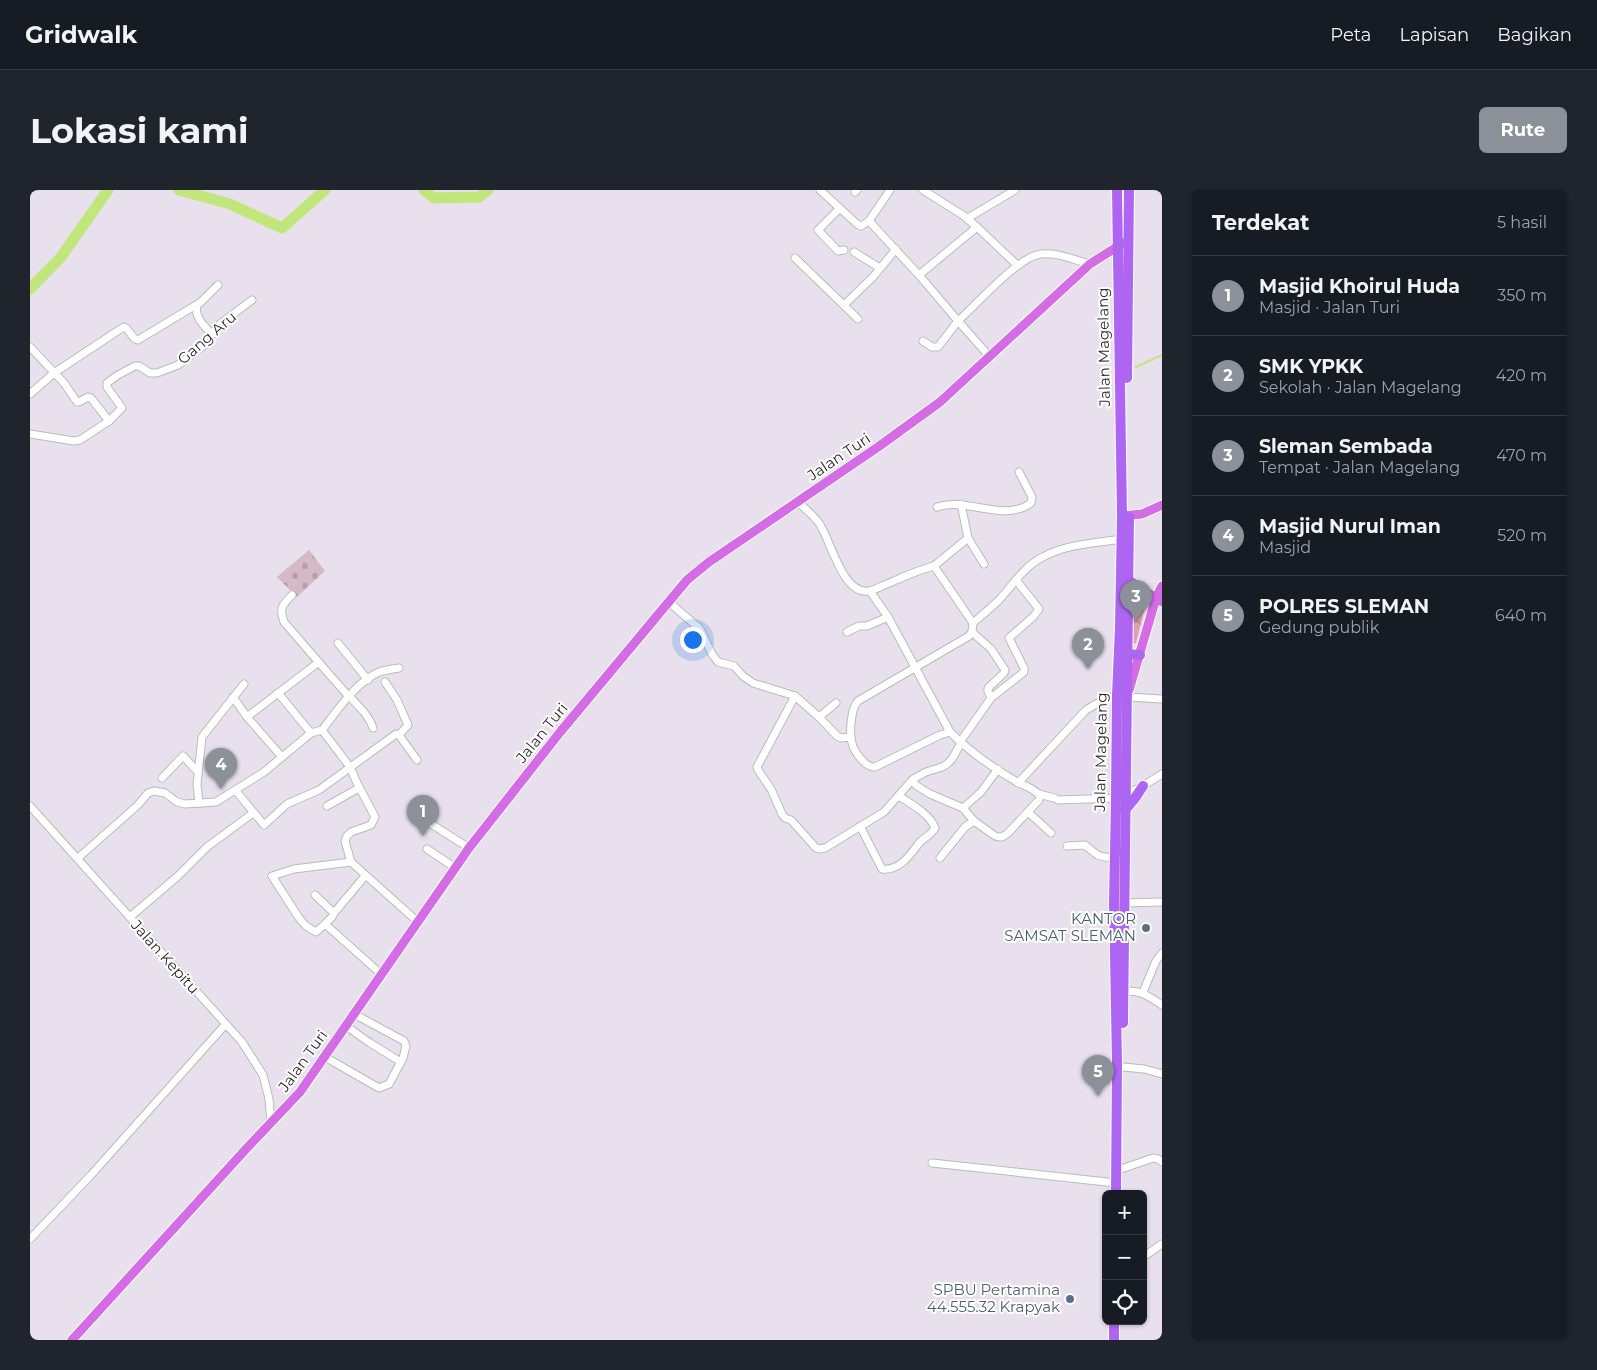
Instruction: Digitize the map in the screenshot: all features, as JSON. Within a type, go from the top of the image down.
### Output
[{"type":"highway","name":"Jalan Magelang","points":[[1117,190],[1129,580],[1127,654],[1122,696]]},
{"type":"highway","name":"Jalan Magelang","points":[[1116,1188],[1118,1060],[1114,903],[1115,858],[1120,796],[1122,539],[1126,516],[1128,190]]},
{"type":"highway","points":[[1127,654],[1140,654]]},
{"type":"highway","points":[[1125,810],[1143,786]]},
{"type":"highway","name":"Jalan Magelang","points":[[1120,796],[1125,810],[1121,1190]]},
{"type":"highway","points":[[1114,1325],[1114,1340]]},
{"type":"highway","points":[[1118,1325],[1118,1340]]},
{"type":"main road","name":"Jalan Turi","points":[[72,1340],[300,1092],[468,848],[561,731],[687,580],[709,562],[878,447],[940,402],[1090,264],[1129,240]]},
{"type":"main road","points":[[1126,516],[1142,514],[1162,505]]},
{"type":"main road","points":[[1129,580],[1159,600]]},
{"type":"main road","points":[[1122,696],[1140,654],[1162,586]]},
{"type":"street","points":[[820,190],[859,226],[863,226],[869,221],[890,190]]},
{"type":"street","points":[[922,190],[968,218],[1017,266]]},
{"type":"street","points":[[968,218],[1015,190]]},
{"type":"street","points":[[839,209],[818,230],[838,251],[844,250]]},
{"type":"street","points":[[869,221],[896,249],[990,357]]},
{"type":"street","points":[[919,275],[977,227]]},
{"type":"street","points":[[844,305],[873,277],[896,249]]},
{"type":"street","points":[[854,252],[880,268]]},
{"type":"street","points":[[923,341],[932,347],[938,347],[958,321],[1017,266],[1039,254],[1056,255],[1090,264]]},
{"type":"street","points":[[795,258],[858,319]]},
{"type":"street","points":[[30,394],[54,373],[124,327],[138,340],[197,304],[218,286]]},
{"type":"street","name":"Gang Aru","points":[[109,421],[122,408],[107,387],[107,384],[118,375],[135,366],[139,366],[150,373],[157,373],[178,365],[202,346],[220,324],[252,300]]},
{"type":"street","points":[[197,304],[197,316],[212,334]]},
{"type":"street","points":[[30,347],[78,402],[91,398],[109,421],[80,440],[74,441],[30,434]]},
{"type":"street","points":[[937,507],[961,504],[1012,511],[1023,509],[1032,500],[1018,472]]},
{"type":"street","points":[[797,501],[819,523],[844,576],[858,589],[870,591],[922,569],[934,566],[968,538]]},
{"type":"street","points":[[961,504],[968,538],[984,564]]},
{"type":"street","points":[[973,623],[999,600],[1029,567],[1042,557],[1072,546],[1122,539]]},
{"type":"street","points":[[934,566],[973,623],[972,632],[964,640],[915,667],[856,704],[853,711],[851,737],[854,747],[866,765],[876,767],[940,734],[950,732]]},
{"type":"street","points":[[795,696],[757,767],[771,788],[785,818],[791,820],[816,848],[825,848],[884,812],[912,781],[920,775],[947,764],[992,698],[1024,672],[1024,668],[1009,638],[1034,616],[1039,609],[1016,580]]},
{"type":"street","points":[[870,591],[888,618],[950,732],[960,743],[1018,782],[1039,794],[1056,799],[1120,796],[1143,786],[1162,774]]},
{"type":"street","points":[[292,595],[283,605],[281,612],[284,622],[348,696],[361,708],[373,728]]},
{"type":"street","points":[[669,602],[700,629],[713,656],[719,663],[734,666],[753,683],[795,696],[839,738],[851,737]]},
{"type":"street","points":[[847,632],[859,626],[867,626],[888,618]]},
{"type":"street","points":[[972,632],[991,649],[1005,670],[988,688],[992,698]]},
{"type":"street","points":[[338,643],[368,680]]},
{"type":"street","points":[[247,716],[319,662]]},
{"type":"street","points":[[78,858],[138,805],[148,793],[154,791],[165,792],[177,802],[186,804],[216,802],[236,791],[264,772],[310,733],[322,730],[348,696],[368,680],[380,672],[398,668]]},
{"type":"street","points":[[236,791],[264,825],[287,804],[316,793],[396,734],[399,735],[408,725],[397,700],[384,682]]},
{"type":"street","points":[[199,803],[197,771],[202,737],[244,684]]},
{"type":"street","points":[[278,693],[310,733]]},
{"type":"street","points":[[1018,782],[1086,710],[1098,703],[1122,696],[1162,699]]},
{"type":"street","points":[[233,697],[282,757]]},
{"type":"street","points":[[819,717],[836,703]]},
{"type":"street","points":[[322,730],[350,767],[375,817],[371,825],[350,832],[347,836],[345,841],[351,862],[418,922]]},
{"type":"street","points":[[399,735],[417,760]]},
{"type":"street","points":[[162,778],[183,756],[197,771]]},
{"type":"street","points":[[963,808],[981,792],[998,769]]},
{"type":"street","points":[[912,781],[930,794],[963,808],[974,821],[995,836],[1003,837],[1040,800],[1039,794]]},
{"type":"street","points":[[327,806],[359,788]]},
{"type":"street","points":[[860,826],[882,869],[893,869],[899,865],[915,851],[921,842],[932,834],[934,828],[932,822],[927,817],[899,796]]},
{"type":"street","name":"Jalan Kepitu","points":[[30,806],[242,1042],[263,1075],[269,1099],[271,1123]]},
{"type":"street","points":[[1028,812],[1051,833]]},
{"type":"street","points":[[130,917],[178,876],[206,847],[254,813]]},
{"type":"street","points":[[425,820],[468,848]]},
{"type":"street","points":[[940,858],[965,827],[974,821]]},
{"type":"street","points":[[1067,846],[1085,845],[1094,854],[1115,858]]},
{"type":"street","points":[[427,849],[454,867]]},
{"type":"street","points":[[351,862],[294,870],[272,876],[306,926],[316,932],[332,917],[365,876]]},
{"type":"street","points":[[315,895],[334,913]]},
{"type":"street","points":[[1124,903],[1162,902]]},
{"type":"street","points":[[325,924],[381,974]]},
{"type":"street","points":[[1142,992],[1156,961],[1162,953]]},
{"type":"street","points":[[1153,971],[1162,964]]},
{"type":"street","points":[[1122,992],[1132,990],[1142,992],[1162,1005]]},
{"type":"street","points":[[325,1057],[379,1088],[389,1084],[406,1050],[404,1041],[354,1014]]},
{"type":"street","points":[[30,1239],[91,1175],[226,1025]]},
{"type":"street","points":[[346,1026],[401,1062]]},
{"type":"street","points":[[1123,1067],[1144,1069],[1162,1074]]},
{"type":"street","points":[[269,1099],[276,1110],[284,1110]]},
{"type":"street","points":[[1121,1169],[1153,1158],[1162,1162]]},
{"type":"street","points":[[932,1163],[987,1168],[1116,1188]]},
{"type":"street","points":[[1147,1254],[1162,1244]]},
{"type":"green space","points":[[309,550],[325,571],[297,597],[277,577]]},
{"type":"green space","points":[[1135,590],[1146,597],[1147,600],[1136,643],[1131,644],[1133,593]]},
{"type":"waterway","points":[[30,289],[61,257],[108,190]]},
{"type":"waterway","points":[[179,190],[230,204],[282,228],[325,190]]},
{"type":"waterway","points":[[424,190],[434,198],[479,197],[488,190]]},
{"type":"waterway","points":[[1136,367],[1162,355]]},
{"type":"place","name":"Sleman Sembada","points":[[1136,621]]},
{"type":"place","name":"SMK YPKK","points":[[1088,669]]},
{"type":"place","name":"Masjid Nurul Iman","points":[[221,789]]},
{"type":"place","name":"Masjid Khoirul Huda","points":[[423,836]]},
{"type":"place","name":"KANTOR SAMSAT SLEMAN","points":[[1146,928]]},
{"type":"place","name":"POLRES SLEMAN","points":[[1098,1096]]},
{"type":"place","name":"SPBU Pertamina 44.555.32 Krapyak","points":[[1070,1299]]}]
